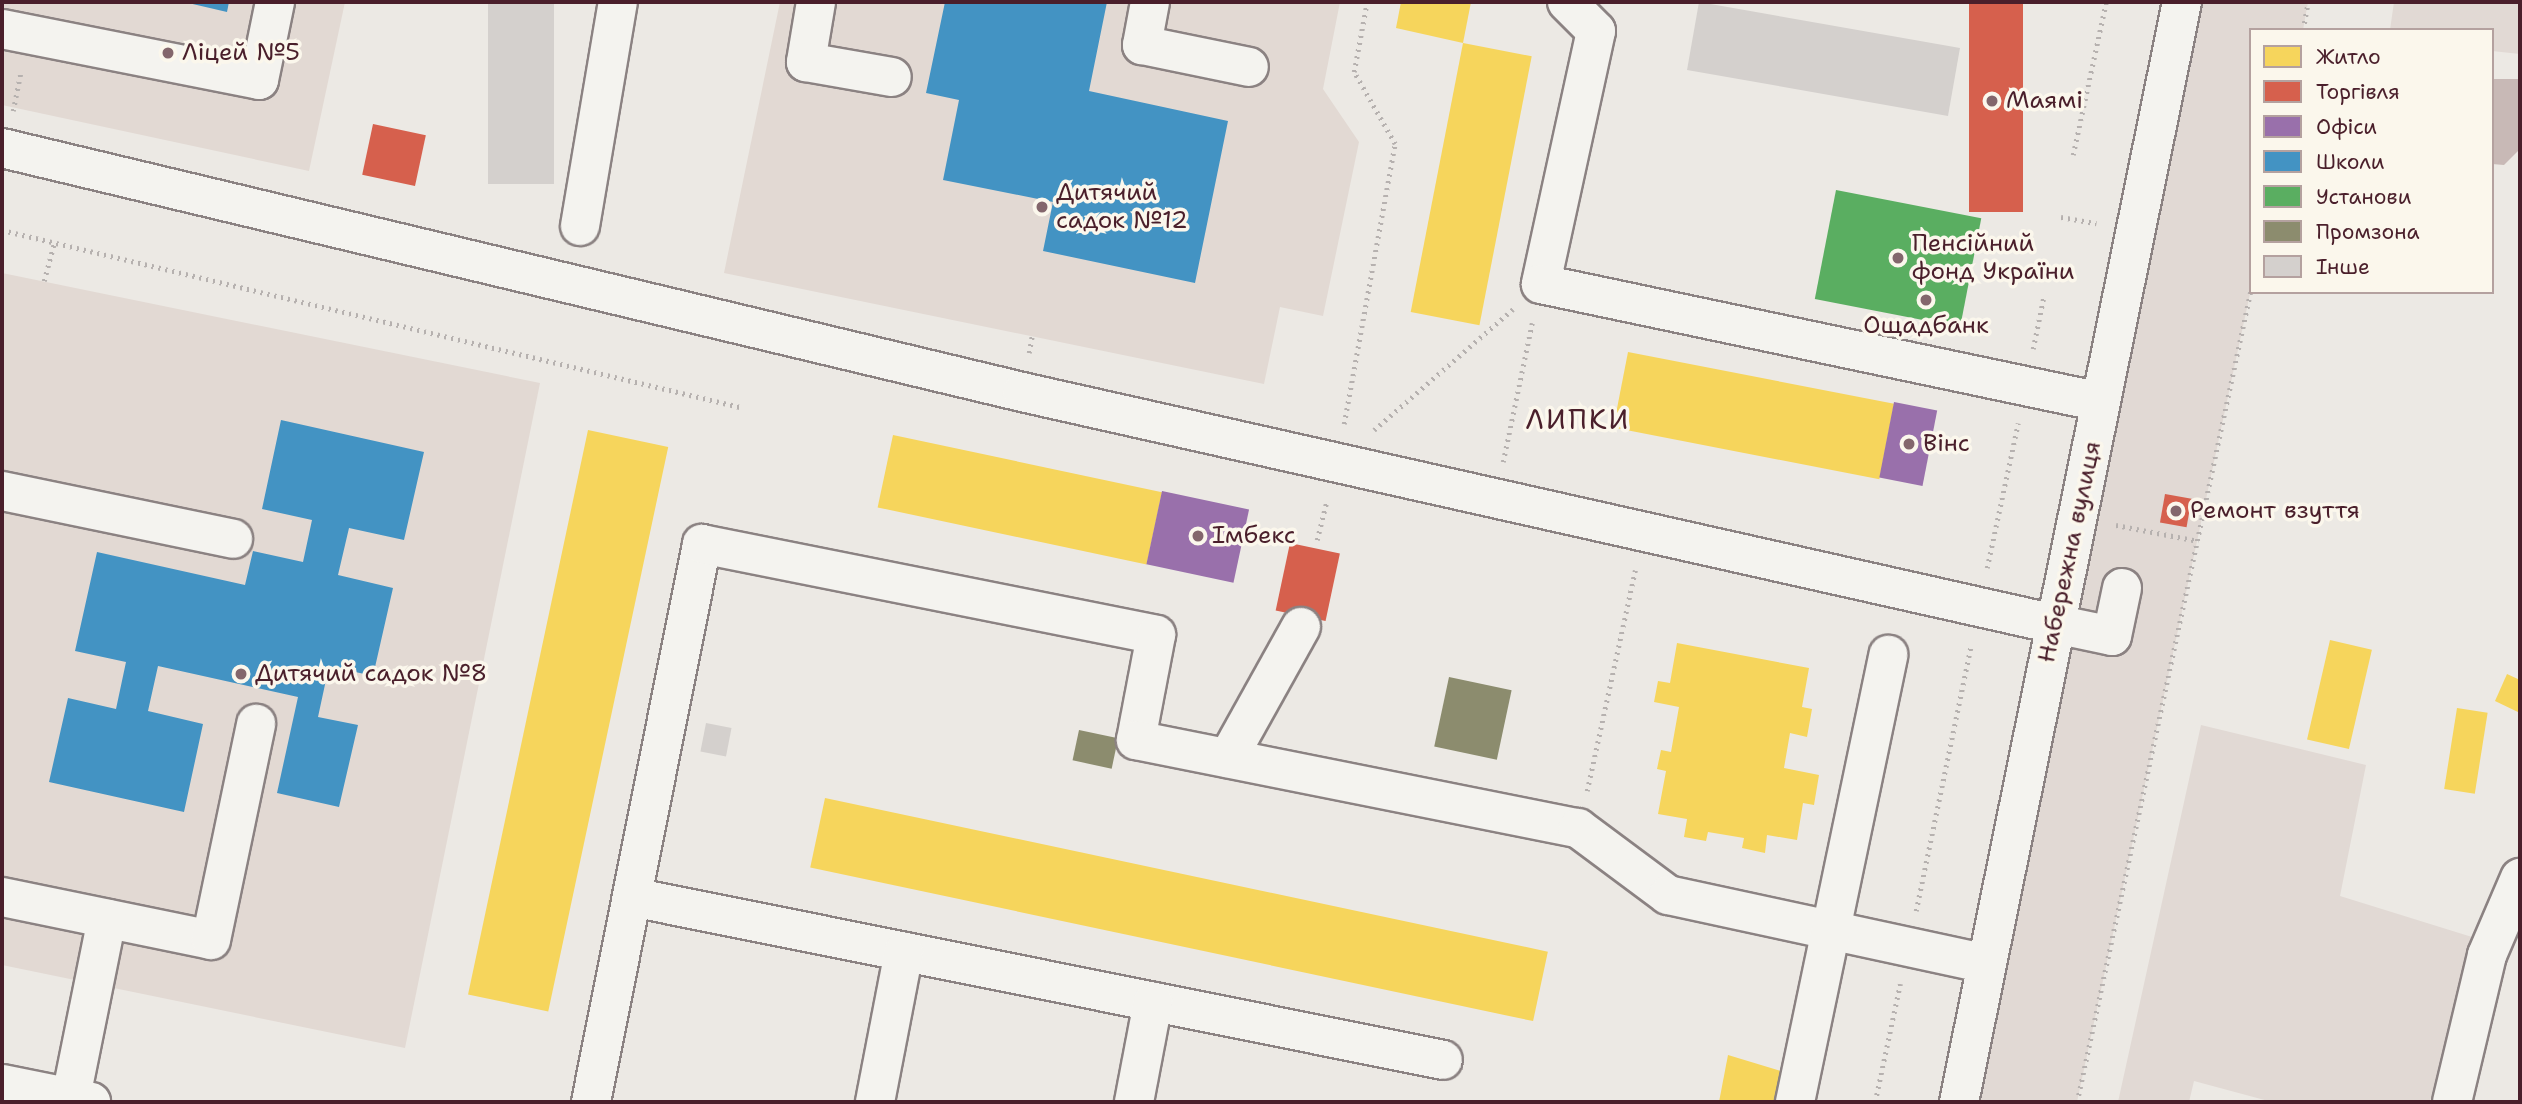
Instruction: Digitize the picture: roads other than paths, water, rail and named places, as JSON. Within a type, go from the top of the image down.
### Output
[{"type":"street","points":[[2,29],[259,80],[275,2]]},
{"type":"street","points":[[580,226],[618,2]]},
{"type":"street","points":[[816,2],[806,62],[892,77]]},
{"type":"street","points":[[1150,2],[1142,46],[1249,66]]},
{"type":"street","points":[[1567,2],[1596,32],[1541,285],[2101,401]]},
{"type":"street","name":"Набережна вулиця","points":[[1959,1102],[2182,2]]},
{"type":"street","points":[[2,149],[1337,463],[2112,636],[2122,588]]},
{"type":"street","points":[[2,491],[233,539]]},
{"type":"street","points":[[591,1102],[702,544],[1157,635],[1136,740],[1578,828],[1668,895],[1987,964]]},
{"type":"street","points":[[1227,758],[1301,628]]},
{"type":"street","points":[[1795,1102],[1888,656]]},
{"type":"street","points":[[2,897],[211,940],[256,724]]},
{"type":"street","points":[[2452,1102],[2487,955],[2520,877]]},
{"type":"street","points":[[632,897],[1443,1060]]},
{"type":"street","points":[[2,1084],[77,1101],[107,919]]},
{"type":"street","points":[[875,1102],[904,951]]},
{"type":"street","points":[[1134,1102],[1153,1002]]},
{"type":"place","name":"Ліцей №5","points":[[168,53]]},
{"type":"place","name":"Маямі","points":[[1992,101]]},
{"type":"place","name":"Дитячий садок №12","points":[[1042,207]]},
{"type":"place","name":"Пенсійний фонд України","points":[[1898,258]]},
{"type":"place","name":"Ощадбанк","points":[[1926,300]]},
{"type":"place","name":"Вінс","points":[[1909,444]]},
{"type":"place","name":"Ремонт взуття","points":[[2176,511]]},
{"type":"place","name":"Імбекс","points":[[1198,536]]},
{"type":"place","name":"Дитячий садок №8","points":[[241,674]]},
{"type":"district","name":"ЛИПКИ","points":[[1578,419]]}]
